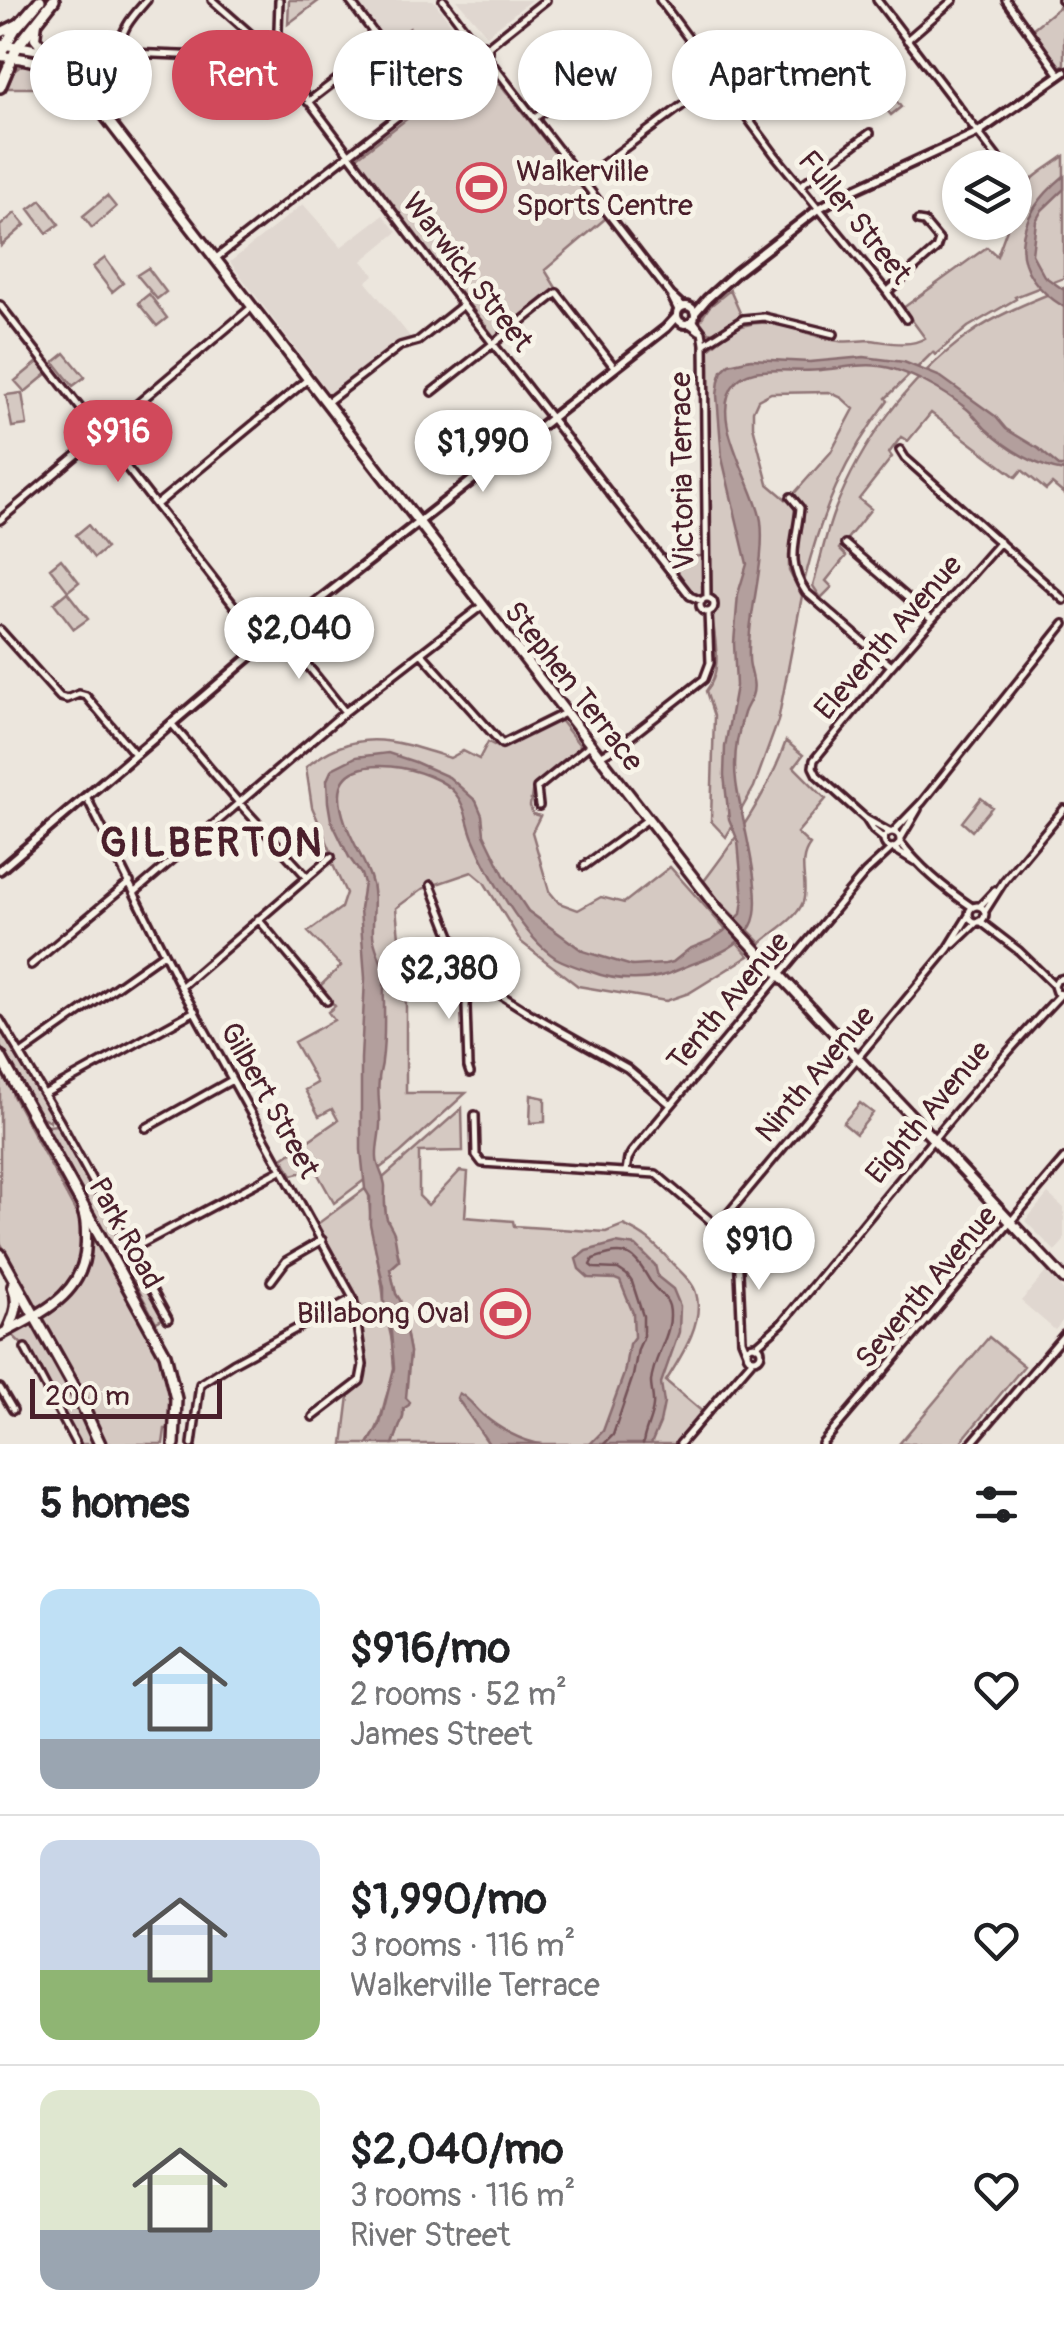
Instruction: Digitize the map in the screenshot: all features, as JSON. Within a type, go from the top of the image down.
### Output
[{"type":"highway","points":[[1,50],[40,0]]},
{"type":"highway","points":[[0,87],[15,52],[54,0]]},
{"type":"highway","name":"Park Road","points":[[0,1056],[165,1354],[176,1399],[174,1444]]},
{"type":"highway","points":[[0,1255],[72,1382],[100,1444]]},
{"type":"highway","points":[[0,1255],[18,1303],[4,1332]]},
{"type":"main road","points":[[36,30],[38,19]]},
{"type":"main road","points":[[0,33],[19,24]]},
{"type":"main road","points":[[1,50],[15,52]]},
{"type":"main road","name":"Stephen Terrace","points":[[15,52],[30,52]]},
{"type":"main road","name":"Stephen Terrace","points":[[15,52],[30,58]]},
{"type":"main road","name":"Stephen Terrace","points":[[108,120],[717,908],[1064,1279]]},
{"type":"main road","points":[[4,1332],[56,1303],[75,1284],[86,1253],[86,1219],[73,1188]]},
{"type":"street","points":[[125,30],[147,0]]},
{"type":"street","points":[[212,0],[246,30]]},
{"type":"street","points":[[278,30],[280,0]]},
{"type":"street","points":[[313,98],[384,43],[349,0]]},
{"type":"street","points":[[443,0],[466,30]]},
{"type":"street","points":[[498,39],[546,0]]},
{"type":"street","name":"Fuller Street","points":[[660,0],[683,30]]},
{"type":"street","points":[[877,0],[991,150]]},
{"type":"street","points":[[907,40],[953,0]]},
{"type":"street","points":[[0,870],[280,631],[818,209],[977,133],[1062,73],[1006,0]]},
{"type":"street","name":"Victoria Terrace","points":[[498,71],[518,96]]},
{"type":"street","name":"Warwick Street","points":[[313,108],[690,596],[704,599]]},
{"type":"street","points":[[583,179],[672,113]]},
{"type":"street","points":[[215,259],[393,120]]},
{"type":"street","name":"Victoria Terrace","points":[[537,120],[702,332],[704,344],[704,599],[713,604],[708,612],[710,663],[704,680],[600,756]]},
{"type":"street","name":"Fuller Street","points":[[750,120],[906,318]]},
{"type":"street","points":[[800,186],[870,134]]},
{"type":"street","points":[[887,292],[936,249],[939,240],[924,222],[918,221]]},
{"type":"street","points":[[432,392],[558,292],[615,368]]},
{"type":"street","points":[[0,305],[264,644]]},
{"type":"street","points":[[326,402],[463,305]]},
{"type":"street","points":[[0,520],[252,308]]},
{"type":"street","name":"Victoria Terrace","points":[[704,344],[743,319],[764,317],[834,334]]},
{"type":"street","points":[[156,505],[308,379]]},
{"type":"street","points":[[900,450],[1064,598]]},
{"type":"street","points":[[792,498],[800,508],[793,556],[798,580],[806,592],[891,666]]},
{"type":"street","name":"Eleventh Avenue","points":[[866,819],[817,775],[813,764],[891,666],[1000,542]]},
{"type":"street","points":[[845,544],[932,618]]},
{"type":"street","points":[[136,892],[345,712],[483,605]]},
{"type":"street","points":[[891,832],[922,802],[1062,628]]},
{"type":"street","points":[[0,630],[60,697],[67,700],[79,694],[86,696],[134,754]]},
{"type":"street","points":[[280,631],[345,712]]},
{"type":"street","points":[[421,653],[502,744],[566,712]]},
{"type":"street","points":[[172,723],[306,877]]},
{"type":"street","points":[[539,806],[537,788],[591,744]]},
{"type":"street","name":"Gilbert Street","points":[[86,796],[164,954],[353,1298],[362,1365],[360,1380],[313,1417]]},
{"type":"street","points":[[900,840],[922,802]]},
{"type":"street","name":"Ninth Avenue","points":[[717,1227],[1064,809]]},
{"type":"street","points":[[584,866],[648,818]]},
{"type":"street","points":[[866,819],[891,832],[917,862],[1059,987]]},
{"type":"street","points":[[866,819],[884,841],[917,862]]},
{"type":"street","name":"Tenth Avenue","points":[[873,863],[891,832]]},
{"type":"street","name":"Tenth Avenue","points":[[626,1171],[629,1156],[670,1104],[873,863],[898,846],[900,840]]},
{"type":"street","points":[[182,986],[331,857]]},
{"type":"street","points":[[31,966],[130,882]]},
{"type":"street","points":[[431,885],[470,975],[626,1068],[670,1104]]},
{"type":"street","points":[[977,911],[978,922],[1006,941]]},
{"type":"street","name":"Ninth Avenue","points":[[948,949],[978,922],[977,911]]},
{"type":"street","points":[[258,919],[327,1001]]},
{"type":"street","points":[[21,1054],[164,954]]},
{"type":"street","points":[[470,1073],[467,996],[480,982]]},
{"type":"street","name":"Eighth Avenue","points":[[680,1444],[740,1373],[753,1351],[935,1140],[1059,987]]},
{"type":"street","points":[[44,1094],[195,1012]]},
{"type":"street","points":[[0,1020],[168,1319]]},
{"type":"street","points":[[146,1128],[232,1080]]},
{"type":"street","points":[[475,1115],[476,1155],[482,1164],[656,1174],[738,1246],[743,1328],[753,1351]]},
{"type":"street","name":"Seventh Avenue","points":[[822,1444],[1064,1159]]},
{"type":"street","points":[[130,1250],[281,1170]]},
{"type":"street","points":[[270,1281],[286,1261],[322,1240]]},
{"type":"street","points":[[192,1444],[200,1384],[233,1362],[353,1298]]},
{"type":"street","points":[[971,1444],[1064,1333]]},
{"type":"street","points":[[25,1348],[76,1444]]},
{"type":"street","points":[[0,1388],[13,1410]]},
{"type":"shaded area","points":[[289,0],[320,0],[288,24]]},
{"type":"shaded area","points":[[353,0],[433,0],[456,30],[377,30]]},
{"type":"shaded area","points":[[457,0],[531,0],[493,30],[483,30]]},
{"type":"shaded area","points":[[1059,7],[1064,13],[1061,67],[1031,30]]},
{"type":"shaded area","points":[[30,65],[30,88],[7,88],[14,71]]},
{"type":"shaded area","name":"Walkerville Sports Centre","points":[[498,81],[518,107],[518,120],[529,120],[606,218],[545,270],[558,291],[495,338],[356,158],[405,120],[498,120]]},
{"type":"shaded area","points":[[1064,156],[1064,278],[1015,297],[968,327],[935,355],[933,352],[886,398],[888,401],[836,487],[804,582],[797,550],[803,515],[791,497],[831,452],[854,409],[829,392],[771,393],[758,400],[753,426],[768,484],[794,506],[796,513],[789,571],[802,596],[778,721],[754,787],[726,837],[711,821],[714,716],[706,691],[715,674],[716,654],[712,612],[715,603],[710,596],[706,351],[735,329],[758,323],[781,325],[843,342],[905,344],[925,338],[903,308],[987,247],[997,256],[1003,240],[1032,240],[1032,179]]},
{"type":"shaded area","points":[[107,196],[116,207],[92,228],[83,216]]},
{"type":"shaded area","points":[[41,200],[59,224],[47,233],[29,209]]},
{"type":"shaded area","points":[[303,204],[341,247],[383,215],[397,232],[362,261],[374,275],[366,282],[412,339],[332,397],[230,262]]},
{"type":"shaded area","points":[[15,213],[25,225],[1,246],[0,226]]},
{"type":"shaded area","points":[[105,258],[123,283],[112,292],[93,267]]},
{"type":"shaded area","points":[[148,268],[166,292],[157,299],[137,275]]},
{"type":"shaded area","points":[[1064,288],[1064,494],[1052,484],[1046,490],[1022,470],[1016,477],[931,413],[908,441],[901,437],[889,453],[892,457],[859,499],[871,509],[839,549],[846,556],[826,581],[832,587],[821,598],[813,586],[834,512],[858,462],[888,415],[925,372],[967,336],[1026,303]]},
{"type":"shaded area","points":[[730,290],[741,315],[714,333],[708,332],[700,321],[709,307]]},
{"type":"shaded area","points":[[149,294],[167,318],[157,326],[138,303]]},
{"type":"shaded area","points":[[65,353],[85,377],[73,386],[54,362]]},
{"type":"shaded area","points":[[38,362],[48,373],[25,392],[15,381]]},
{"type":"shaded area","points":[[22,393],[27,425],[12,427],[6,395]]},
{"type":"shaded area","points":[[88,525],[106,548],[94,558],[76,535]]},
{"type":"shaded area","points":[[703,556],[706,589],[696,596],[668,557]]},
{"type":"shaded area","points":[[61,559],[79,582],[68,591],[50,568]]},
{"type":"shaded area","points":[[67,592],[88,619],[74,629],[54,603]]},
{"type":"shaded area","points":[[559,719],[582,748],[533,786],[530,806],[533,814],[540,816],[532,832],[549,891],[559,903],[578,910],[601,897],[624,903],[670,867],[749,956],[689,993],[666,1001],[578,986],[521,942],[484,882],[472,872],[422,889],[396,908],[406,1005],[406,1093],[466,1093],[400,1153],[334,1203],[315,1169],[292,1175],[283,1158],[338,1120],[332,1109],[319,1116],[305,1090],[317,1083],[294,1042],[334,1020],[328,1012],[335,1006],[319,987],[341,966],[308,932],[341,908],[346,893],[312,807],[306,767],[342,746],[376,740],[450,758],[463,751],[479,759],[488,742],[500,748]]},
{"type":"shaded area","points":[[786,741],[803,755],[794,767],[826,799],[797,833],[810,845],[803,866],[803,902],[790,920],[761,943],[704,881],[761,797]]},
{"type":"shaded area","points":[[981,798],[992,807],[972,831],[962,822]]},
{"type":"shaded area","points":[[0,1033],[8,1036],[51,1113],[50,1121],[42,1117],[0,1046]]},
{"type":"shaded area","points":[[0,1065],[81,1222],[81,1250],[74,1273],[60,1291],[37,1308],[0,1242]]},
{"type":"shaded area","points":[[531,1095],[545,1098],[545,1122],[530,1123]]},
{"type":"shaded area","points":[[860,1103],[873,1113],[856,1134],[843,1123]]},
{"type":"shaded area","points":[[462,1108],[463,1151],[419,1152],[419,1196],[428,1205],[460,1171],[468,1172],[465,1217],[513,1221],[514,1226],[606,1232],[623,1225],[650,1241],[692,1285],[698,1304],[694,1328],[666,1381],[705,1414],[679,1444],[393,1444],[403,1417],[410,1352],[390,1269],[399,1257],[386,1218],[383,1178]]},
{"type":"shaded area","points":[[57,1125],[127,1251],[115,1251],[47,1126]]},
{"type":"shaded area","points":[[365,1189],[369,1193],[394,1371],[379,1423],[368,1444],[343,1444],[349,1396],[366,1376],[361,1306],[316,1225]]},
{"type":"shaded area","points":[[1048,1194],[1064,1208],[1064,1241],[1055,1251],[1025,1221]]},
{"type":"shaded area","points":[[93,1237],[163,1356],[174,1402],[173,1429],[165,1429],[163,1444],[104,1444],[40,1315],[77,1283],[87,1264]]},
{"type":"shaded area","points":[[120,1256],[130,1257],[164,1318],[156,1322]]},
{"type":"shaded area","points":[[1047,1271],[1064,1292],[1064,1319],[1055,1330],[1021,1301]]},
{"type":"shaded area","points":[[32,1319],[62,1371],[96,1444],[80,1444],[28,1350],[9,1332]]},
{"type":"shaded area","points":[[989,1337],[1024,1366],[959,1444],[899,1444]]},
{"type":"water","points":[[1064,176],[1064,189],[1036,221],[1032,254],[1044,276],[1064,290],[1064,307],[1044,292],[1024,260],[1022,243],[1032,240],[1032,212]]},
{"type":"water","points":[[864,357],[904,362],[941,377],[995,416],[1006,429],[1064,466],[1064,471],[1023,456],[948,396],[890,368],[864,365],[814,371],[759,371],[736,382],[728,396],[729,431],[757,506],[762,537],[749,642],[753,691],[739,730],[735,764],[754,877],[755,914],[751,926],[736,943],[668,974],[646,979],[612,978],[565,962],[531,935],[508,904],[473,838],[462,803],[445,784],[391,766],[372,766],[344,779],[341,805],[372,884],[373,935],[384,973],[377,1158],[385,1186],[386,1215],[399,1261],[390,1269],[410,1352],[406,1398],[410,1402],[403,1409],[393,1444],[368,1444],[380,1424],[394,1368],[361,1150],[365,978],[360,909],[364,883],[331,820],[327,780],[332,769],[356,757],[388,753],[449,777],[476,801],[484,834],[528,911],[583,951],[632,966],[665,964],[724,931],[741,914],[743,899],[738,841],[729,819],[724,775],[736,686],[738,594],[747,564],[722,458],[719,381],[729,364],[751,359],[810,362]]},
{"type":"water","points":[[616,1243],[636,1246],[655,1265],[658,1277],[673,1289],[680,1306],[679,1332],[661,1383],[664,1403],[660,1423],[651,1444],[590,1444],[603,1431],[624,1374],[629,1344],[634,1337],[633,1313],[620,1281],[589,1278],[579,1269],[576,1259],[586,1251]]},
{"type":"water","points":[[459,1393],[503,1429],[542,1444],[489,1444],[457,1398]]},
{"type":"place","name":"Walkerville Sports Centre","points":[[481,188]]},
{"type":"place","name":"Billabong Oval","points":[[505,1313]]},
{"type":"district","name":"GILBERTON","points":[[212,842]]}]
